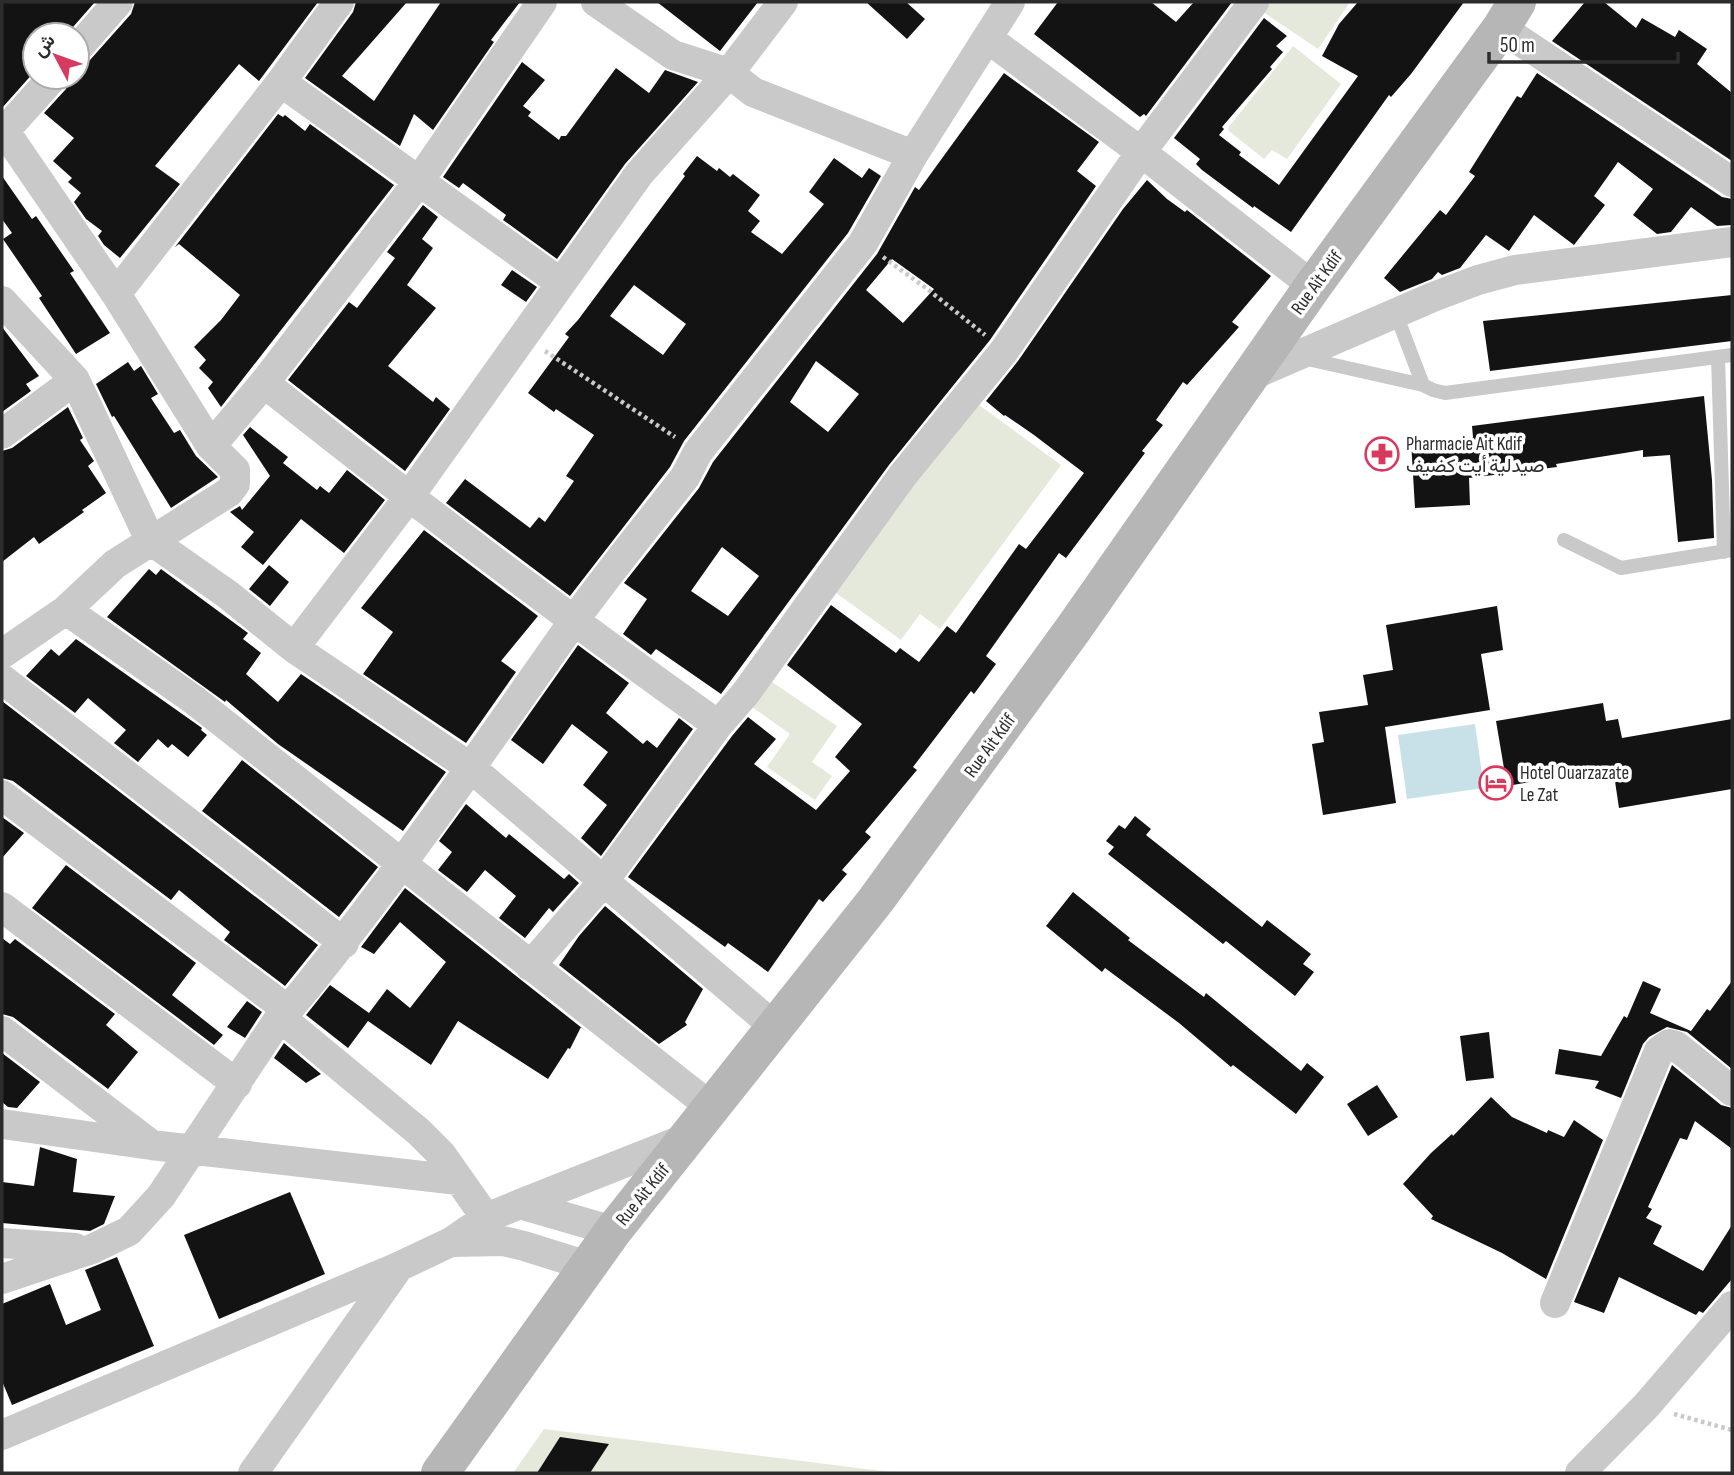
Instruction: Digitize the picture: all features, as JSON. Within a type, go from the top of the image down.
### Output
[{"type":"street","points":[[91,33],[118,2]]},
{"type":"street","points":[[116,294],[281,82],[339,2]]},
{"type":"street","points":[[211,446],[264,383],[419,181],[542,2]]},
{"type":"street","points":[[596,2],[673,55],[729,73],[753,92],[913,155]]},
{"type":"street","points":[[294,648],[408,498],[639,174],[729,73],[782,2]]},
{"type":"street","points":[[2,1279],[92,1249],[129,1231],[161,1196],[284,1014],[344,943],[402,865],[573,622],[685,477],[698,452],[863,243],[913,155],[1010,2]]},
{"type":"street","points":[[530,966],[603,882],[718,724],[745,694],[909,467],[1004,351],[1141,152],[1254,2]]},
{"type":"street","points":[[1509,15],[1732,182]]},
{"type":"street","name":"Rue Ait Kdif","points":[[440,1473],[613,1231],[876,900],[1074,628],[1248,377],[1509,15]]},
{"type":"street","points":[[987,38],[1141,152],[1313,286]]},
{"type":"street","points":[[281,82],[561,282]]},
{"type":"street","points":[[2,654],[66,610],[115,564],[229,492],[235,484],[234,470],[211,446],[116,294],[3,131],[39,91]]},
{"type":"street","points":[[1248,377],[1478,280],[1515,270],[1732,242]]},
{"type":"street","points":[[2,301],[75,380],[150,540],[227,594],[294,648],[471,768],[775,1027]]},
{"type":"street","points":[[2,433],[75,380]]},
{"type":"street","points":[[264,383],[408,498],[573,622],[718,724]]},
{"type":"street","points":[[66,610],[194,701],[710,1107]]},
{"type":"street","points":[[2,679],[344,943]]},
{"type":"street","points":[[2,795],[284,1014],[441,1154],[486,1218]]},
{"type":"street","points":[[2,907],[237,1084]]},
{"type":"street","points":[[2,1031],[151,1145]]},
{"type":"street","points":[[1555,1303],[1660,1051],[1668,1044],[1676,1046],[1732,1091]]},
{"type":"street","points":[[2,1124],[151,1145],[458,1180]]},
{"type":"street","points":[[2,1436],[398,1267],[451,1242],[486,1218],[687,1138]]},
{"type":"street","points":[[520,1204],[613,1231]]},
{"type":"street","points":[[451,1242],[503,1241],[588,1266]]},
{"type":"street","points":[[2,1243],[92,1249]]},
{"type":"street","points":[[253,1473],[398,1267]]},
{"type":"street","points":[[1580,1473],[1646,1406],[1732,1306]]},
{"type":"lane","points":[[1396,314],[1423,385]]},
{"type":"lane","points":[[1295,357],[1423,385],[1433,390],[1457,392],[1725,356],[1728,551],[1621,568],[1564,540]]},
{"type":"path","points":[[863,243],[926,288],[1004,351]]},
{"type":"path","points":[[524,337],[698,452]]},
{"type":"path","points":[[1646,1406],[1732,1430]]},
{"type":"shaded area","points":[[1266,2],[1350,2],[1318,49],[1260,10]]},
{"type":"shaded area","points":[[1293,46],[1341,84],[1287,159],[1272,150],[1264,159],[1228,128]]},
{"type":"shaded area","points":[[971,399],[1061,465],[940,629],[920,614],[901,640],[832,590]]},
{"type":"shaded area","points":[[763,676],[837,726],[812,762],[832,776],[815,800],[767,767],[790,734],[745,702]]},
{"type":"shaded area","points":[[544,1429],[898,1473],[513,1473]]},
{"type":"water","points":[[1475,724],[1484,788],[1407,799],[1398,735]]},
{"type":"building","points":[[2,2],[95,2],[78,21],[21,21],[21,87],[2,108]]},
{"type":"building","points":[[135,2],[318,2],[259,81],[239,64],[155,166],[180,184],[120,258],[104,245],[98,236],[102,231],[86,219],[74,202],[81,193],[68,182],[72,178],[53,161],[74,138],[44,113],[64,91],[91,91],[91,59],[131,14]]},
{"type":"building","points":[[356,2],[407,2],[342,76],[374,101],[441,2],[520,2],[491,40],[494,42],[433,130],[414,114],[400,146],[305,78],[353,12]]},
{"type":"building","points":[[657,2],[758,2],[720,51]]},
{"type":"building","points":[[866,2],[906,2],[925,19],[907,39]]},
{"type":"building","points":[[1058,2],[1151,2],[1176,22],[1194,2],[1232,2],[1146,116],[1144,114],[1140,117],[1034,34]]},
{"type":"building","points":[[1358,2],[1464,2],[1411,74],[1391,97],[1389,95],[1291,232],[1202,170],[1196,164],[1200,159],[1174,138],[1264,18],[1287,36],[1276,46],[1283,52],[1270,67],[1272,69],[1222,127],[1224,129],[1219,135],[1241,152],[1239,155],[1279,185],[1358,76],[1322,56],[1339,24]]},
{"type":"building","points":[[1585,2],[1604,2],[1636,28],[1642,18],[1675,37],[1679,30],[1707,49],[1697,64],[1732,93],[1732,161],[1552,41]]},
{"type":"building","points":[[522,62],[545,80],[523,106],[531,112],[528,116],[559,140],[561,136],[566,136],[616,68],[649,93],[665,70],[698,82],[625,164],[557,259],[503,220],[506,215],[463,183],[459,188],[443,177]]},
{"type":"building","points":[[1004,73],[1099,142],[1077,171],[1096,186],[990,340],[889,465],[721,694],[656,649],[651,655],[623,634],[647,599],[624,583],[699,488],[713,462],[877,254],[915,187],[919,190]],"holes":[[[892,259],[934,289],[903,323],[866,290]],[[816,361],[859,394],[828,432],[790,402]],[[722,547],[759,576],[728,616],[691,591]]]},
{"type":"building","points":[[1537,73],[1722,197],[1732,199],[1732,225],[1717,226],[1691,207],[1671,232],[1657,234],[1633,215],[1653,189],[1618,162],[1594,196],[1605,205],[1574,245],[1534,215],[1509,251],[1486,235],[1460,268],[1442,275],[1438,272],[1432,279],[1400,292],[1384,278],[1440,210],[1446,215],[1475,176],[1469,172],[1517,96],[1521,98]]},
{"type":"building","points":[[278,114],[283,117],[285,115],[305,131],[310,124],[394,185],[221,407],[208,388],[213,382],[199,368],[206,360],[194,347],[221,320],[240,295],[179,244],[175,247]]},
{"type":"building","points":[[697,156],[717,171],[719,168],[730,177],[733,174],[760,195],[748,211],[760,221],[751,232],[782,254],[824,204],[809,192],[834,158],[862,178],[869,168],[881,176],[848,233],[684,441],[670,467],[570,596],[446,503],[465,479],[530,528],[539,517],[545,522],[574,481],[566,476],[594,435],[528,393],[569,337],[565,334],[685,176],[683,174]],"holes":[[[634,285],[686,324],[663,355],[610,316]]]},
{"type":"building","points":[[2,176],[32,219],[36,216],[74,271],[70,273],[110,333],[76,354],[39,298],[42,296],[3,239],[12,233],[2,219]]},
{"type":"building","points":[[1147,180],[1167,199],[1185,212],[1187,210],[1271,276],[1232,322],[1239,327],[1187,385],[1183,382],[1156,420],[1163,425],[1142,451],[1145,453],[1066,558],[1059,553],[986,656],[996,664],[974,694],[971,691],[913,767],[917,770],[865,832],[871,837],[842,870],[847,874],[823,902],[819,899],[768,972],[728,943],[725,947],[628,877],[748,717],[776,739],[754,764],[816,810],[850,771],[835,757],[862,724],[787,665],[831,605],[896,653],[900,648],[919,662],[947,626],[956,633],[1019,544],[1026,549],[1084,473],[986,401],[1018,361],[1123,209]]},
{"type":"building","points":[[423,205],[438,217],[422,239],[433,248],[407,285],[436,308],[388,366],[433,402],[436,397],[450,409],[405,471],[288,380],[349,302],[357,308],[395,258],[387,252]]},
{"type":"building","points":[[512,270],[537,287],[526,302],[501,285]]},
{"type":"building","points":[[1732,295],[1732,341],[1490,371],[1483,321]]},
{"type":"building","points":[[2,327],[39,376],[26,384],[31,391],[2,412]]},
{"type":"building","points":[[128,362],[134,371],[141,366],[158,394],[151,398],[174,433],[180,430],[196,456],[218,477],[171,508],[114,416],[112,417],[96,384]]},
{"type":"building","points":[[1704,396],[1714,538],[1678,542],[1670,455],[1643,457],[1643,450],[1556,464],[1557,467],[1469,478],[1470,505],[1415,508],[1411,441],[1473,437],[1472,426]]},
{"type":"building","points":[[68,407],[83,438],[80,440],[94,461],[88,466],[106,493],[39,544],[34,537],[2,562],[2,451],[12,448]]},
{"type":"building","points":[[250,427],[288,457],[283,463],[317,490],[320,486],[329,493],[347,470],[385,500],[344,553],[301,519],[263,565],[241,547],[254,532],[230,512],[240,506],[242,510],[270,476],[243,435]]},
{"type":"building","points":[[424,530],[538,616],[501,661],[516,672],[466,743],[363,674],[393,632],[361,608]]},
{"type":"building","points":[[269,565],[289,582],[270,606],[249,589]]},
{"type":"building","points":[[149,569],[156,575],[161,569],[248,633],[243,639],[261,653],[246,674],[278,702],[301,674],[446,772],[403,831],[278,744],[226,700],[225,702],[107,617]]},
{"type":"building","points":[[1497,606],[1503,650],[1481,654],[1490,710],[1385,727],[1396,803],[1323,815],[1312,744],[1324,742],[1319,712],[1368,705],[1363,675],[1393,670],[1386,625]]},
{"type":"building","points":[[76,639],[202,728],[207,735],[188,757],[172,744],[168,748],[158,739],[138,762],[114,743],[126,730],[88,698],[75,713],[26,676],[51,649],[59,656]]},
{"type":"building","points":[[578,645],[629,683],[606,713],[643,744],[647,740],[657,748],[679,718],[693,729],[601,856],[581,838],[607,805],[583,785],[608,752],[572,724],[543,764],[511,740]]},
{"type":"building","points":[[2,701],[318,945],[285,986],[224,940],[230,932],[179,890],[171,900],[13,781],[2,778]]},
{"type":"building","points":[[1603,703],[1606,721],[1618,719],[1622,738],[1732,719],[1732,789],[1619,808],[1613,768],[1507,786],[1496,721]]},
{"type":"building","points":[[242,760],[378,867],[339,917],[202,811]]},
{"type":"building","points":[[466,804],[506,838],[509,834],[564,879],[569,874],[579,883],[553,912],[549,908],[525,938],[499,918],[516,896],[485,870],[467,892],[438,870],[452,852],[439,841]]},
{"type":"building","points":[[1135,816],[1151,829],[1146,835],[1262,927],[1267,920],[1311,954],[1303,964],[1314,972],[1295,996],[1226,941],[1223,944],[1108,854],[1114,847],[1106,841],[1119,825],[1125,829]]},
{"type":"building","points":[[2,817],[24,833],[2,858]]},
{"type":"building","points":[[66,865],[196,963],[172,995],[223,1035],[214,1045],[32,908]]},
{"type":"building","points":[[405,888],[581,1027],[570,1049],[568,1048],[548,1079],[458,1021],[431,1065],[368,1021],[348,1048],[306,1015],[330,985],[369,1013],[387,989],[410,1008],[446,962],[400,922],[374,954],[361,947]]},
{"type":"building","points":[[1073,892],[1130,938],[1128,940],[1204,997],[1206,993],[1301,1071],[1307,1063],[1324,1077],[1296,1114],[1233,1065],[1231,1067],[1179,1023],[1105,968],[1102,972],[1046,926]]},
{"type":"building","points":[[605,906],[703,989],[685,1022],[687,1025],[659,1044],[559,965]]},
{"type":"building","points":[[2,938],[10,944],[15,939],[115,1014],[106,1025],[138,1052],[108,1089],[13,1017],[2,1014]]},
{"type":"building","points":[[1643,981],[1661,989],[1650,1013],[1691,1031],[1732,981],[1732,1069],[1687,1032],[1667,1027],[1649,1037],[1643,1044],[1621,1098],[1595,1088],[1599,1081],[1555,1074],[1559,1049],[1601,1056],[1624,1016],[1627,1018]]},
{"type":"building","points":[[247,1001],[262,1012],[245,1038],[227,1027]]},
{"type":"building","points":[[1489,1032],[1494,1078],[1466,1081],[1460,1036]]},
{"type":"building","points":[[284,1043],[321,1074],[306,1083],[274,1058]]},
{"type":"building","points":[[2,1053],[40,1082],[17,1108],[8,1107],[2,1102]]},
{"type":"building","points":[[1672,1065],[1721,1105],[1732,1108],[1732,1149],[1695,1121],[1687,1140],[1680,1138],[1648,1207],[1652,1209],[1646,1218],[1662,1226],[1653,1244],[1703,1271],[1732,1225],[1732,1279],[1703,1313],[1699,1311],[1696,1315],[1619,1277],[1604,1313],[1574,1302]]},
{"type":"building","points":[[1377,1085],[1398,1117],[1368,1136],[1347,1104]]},
{"type":"building","points":[[1491,1097],[1512,1117],[1547,1133],[1548,1130],[1564,1137],[1574,1120],[1603,1140],[1546,1279],[1502,1253],[1431,1219],[1433,1216],[1403,1184],[1431,1153],[1452,1134],[1453,1136]]},
{"type":"building","points":[[40,1147],[77,1159],[73,1192],[115,1196],[104,1224],[90,1231],[2,1223],[2,1182],[34,1186]]},
{"type":"building","points":[[290,1192],[325,1274],[219,1319],[184,1235]]},
{"type":"building","points":[[117,1257],[154,1346],[12,1405],[2,1381],[2,1304],[50,1284],[66,1325],[101,1310],[85,1270]]},
{"type":"building","points":[[560,1437],[609,1444],[590,1473],[537,1473]]},
{"type":"place","name":"Pharmacie Ait Kdif صيدلية أيت كضيف","points":[[1382,454]]},
{"type":"place","name":"Hotel Ouarzazate Le Zat","points":[[1496,783]]}]
